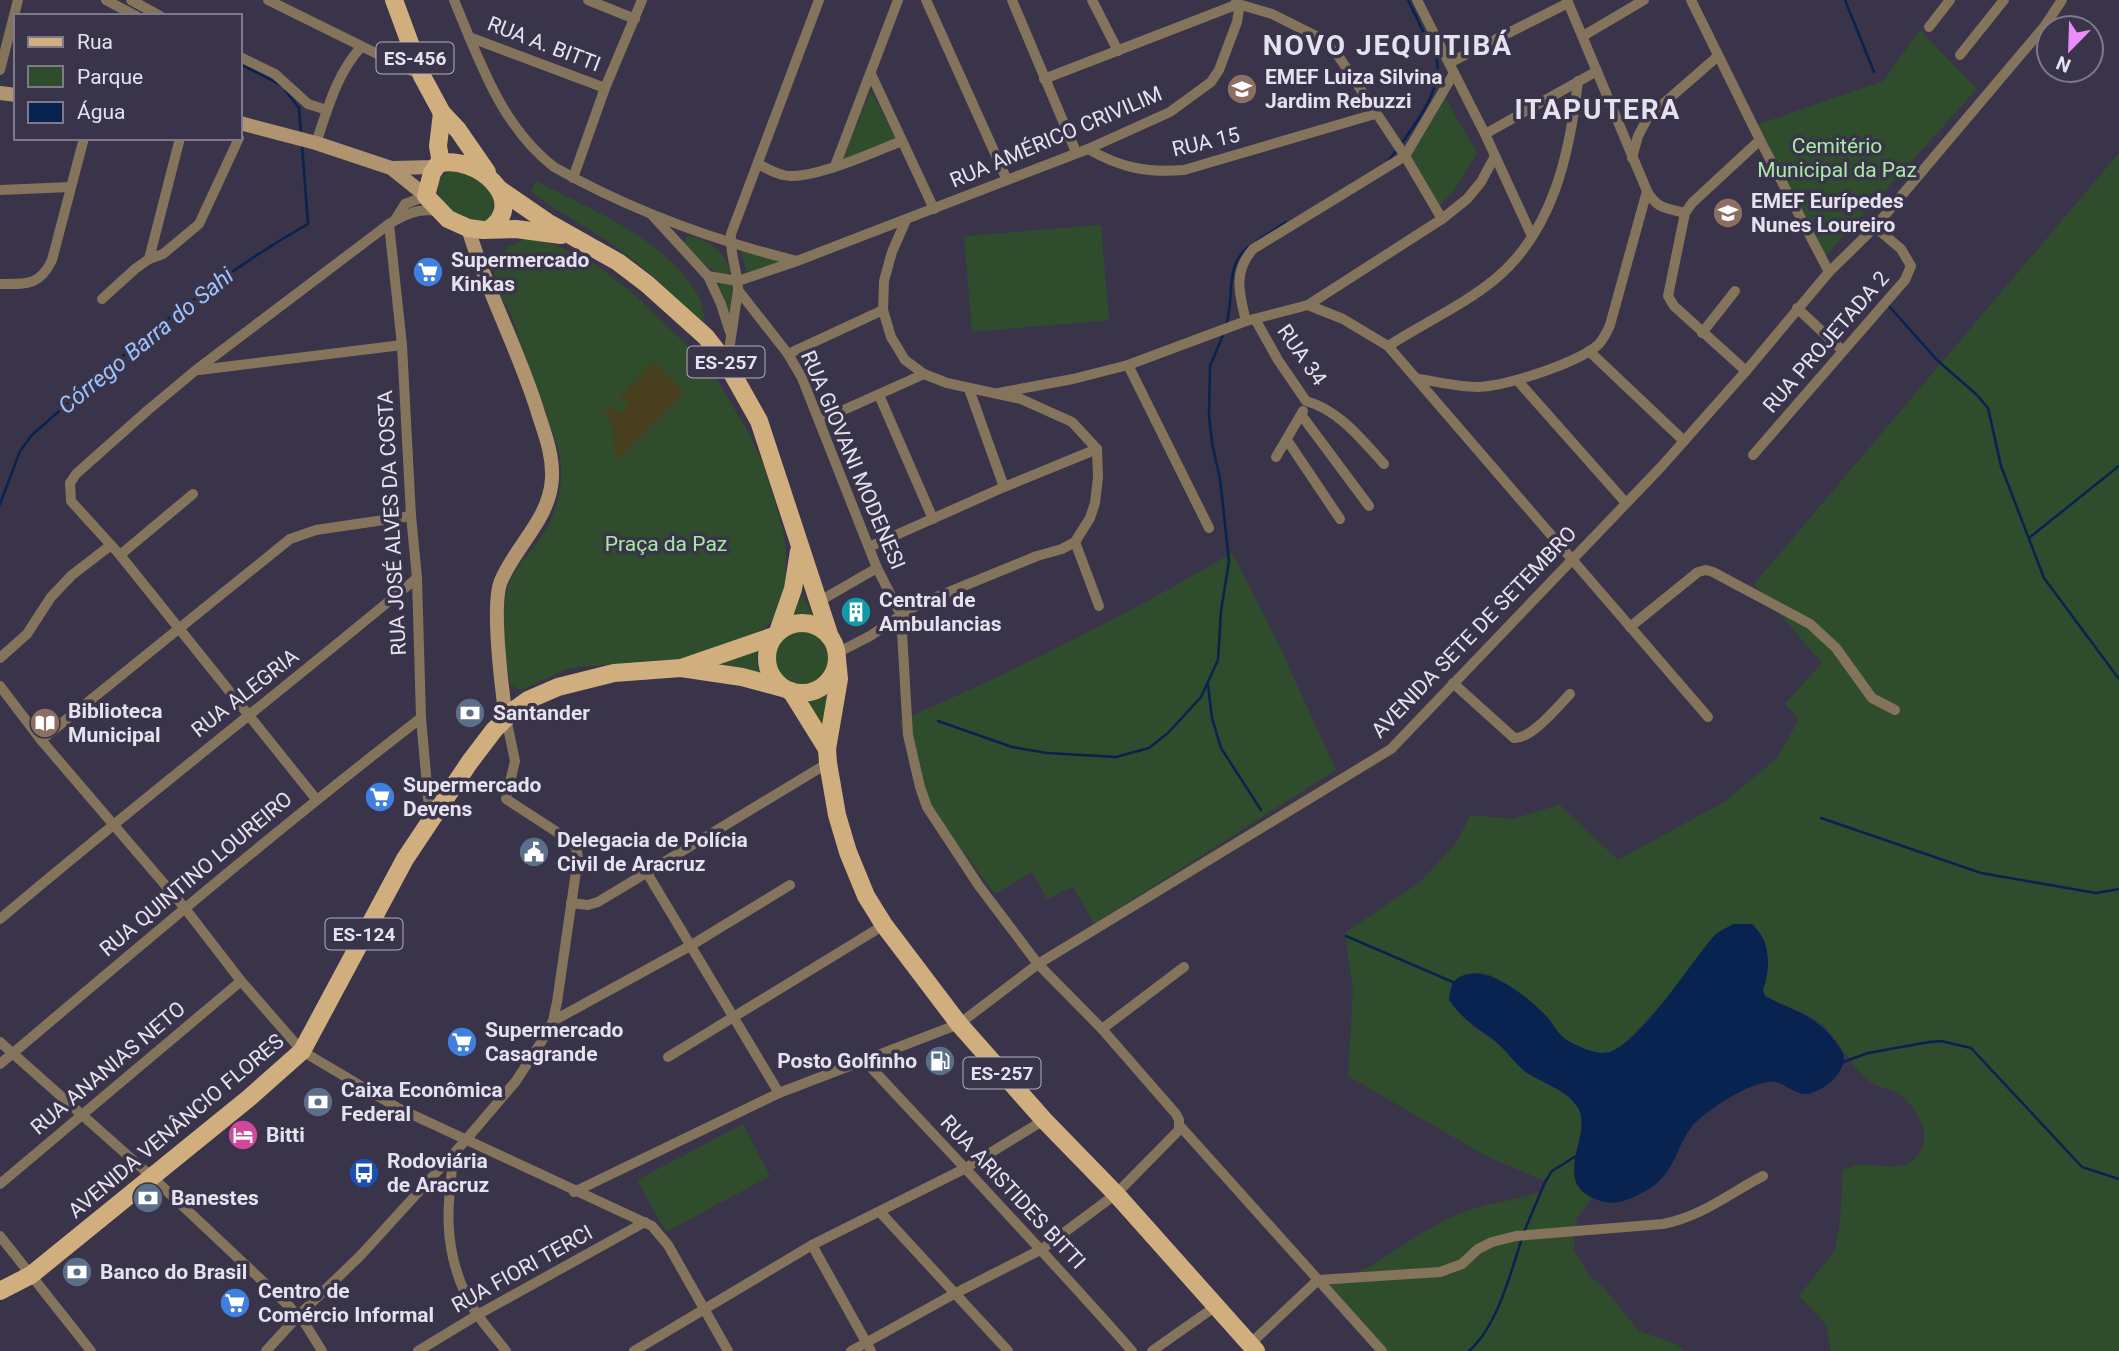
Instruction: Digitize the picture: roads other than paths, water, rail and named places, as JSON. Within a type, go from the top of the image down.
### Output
[{"type":"main road","name":"ES-456","points":[[394,0],[422,76],[442,113]]},
{"type":"main road","points":[[441,213],[426,196],[438,165],[438,131],[442,113]]},
{"type":"main road","points":[[442,113],[458,130],[503,198],[503,211],[498,223],[488,230]]},
{"type":"main road","name":"ES-257","points":[[438,165],[453,162],[471,166],[520,205],[618,262],[663,296],[706,337],[727,364],[760,421],[834,650],[839,679],[828,756],[837,815],[848,852],[866,896],[884,925],[960,1024],[1253,1348]]},
{"type":"main road","name":"ES-257","points":[[441,213],[468,228],[516,229],[572,236]]},
{"type":"main road","name":"ES-257","points":[[776,634],[793,589],[799,547]]},
{"type":"main road","points":[[805,623],[818,627],[834,650],[834,673],[819,689],[805,693],[787,689],[776,681],[767,664],[769,645],[776,634],[790,625],[805,623]]},
{"type":"main road","name":"ES-124","points":[[681,668],[776,634]]},
{"type":"main road","name":"ES-124","points":[[506,718],[540,694],[585,679],[614,673],[681,668],[742,677],[787,689]]},
{"type":"main road","name":"ES-257","points":[[787,689],[828,756]]},
{"type":"main road","name":"AVENIDA VENÂNCIO FLORES","points":[[0,1291],[31,1275],[250,1098],[302,1051],[388,888],[430,820],[476,754],[506,718]]},
{"type":"street","points":[[106,0],[132,14]]},
{"type":"street","points":[[131,0],[156,14]]},
{"type":"street","points":[[268,0],[422,76]]},
{"type":"street","points":[[454,0],[499,105],[542,158],[573,178],[689,229],[730,244],[797,261]]},
{"type":"street","points":[[588,0],[635,19]]},
{"type":"street","points":[[573,178],[605,88],[642,0]]},
{"type":"street","points":[[727,364],[738,285],[730,244],[731,234],[819,0]]},
{"type":"street","points":[[835,166],[898,0]]},
{"type":"street","points":[[926,0],[1007,180]]},
{"type":"street","points":[[1012,0],[1076,152]]},
{"type":"street","points":[[1092,0],[1118,51]]},
{"type":"street","points":[[1417,0],[1485,134],[1531,234]]},
{"type":"street","points":[[1583,36],[1644,0]]},
{"type":"street","points":[[1691,0],[1829,272]]},
{"type":"street","points":[[1929,27],[1950,0]]},
{"type":"street","points":[[1960,55],[2004,0]]},
{"type":"street","name":"AVENIDA SETE DE SETEMBRO","points":[[574,1192],[779,1093],[960,1024],[1038,964],[1375,760],[1405,736],[1684,441],[1829,272],[1875,227],[2044,27],[2062,0]]},
{"type":"street","points":[[1044,79],[1237,2],[1272,14],[1322,39],[1339,57],[1443,219]]},
{"type":"street","name":"RUA AMÉRICO CRIVILIM","points":[[738,285],[1088,149],[1170,112],[1211,82],[1219,70],[1237,22],[1237,2]]},
{"type":"street","points":[[1405,156],[1451,68],[1568,2],[1647,191],[1659,206],[1685,213]]},
{"type":"street","points":[[0,70],[14,16]]},
{"type":"street","name":"RUA A. BITTI","points":[[469,37],[605,88]]},
{"type":"street","points":[[316,143],[340,74],[361,47]]},
{"type":"street","points":[[1632,158],[1638,136],[1648,117],[1718,56]]},
{"type":"street","points":[[242,62],[275,75],[308,104],[327,110]]},
{"type":"street","points":[[1485,134],[1597,71]]},
{"type":"street","points":[[871,74],[934,209]]},
{"type":"street","points":[[1388,346],[1494,279],[1515,258],[1544,216],[1558,184],[1578,81]]},
{"type":"street","name":"RUA 15","points":[[1088,149],[1124,166],[1156,172],[1184,170],[1375,114]]},
{"type":"street","name":"ES-257","points":[[242,130],[316,143],[391,168],[426,196]]},
{"type":"street","points":[[0,284],[24,284],[37,280],[46,272],[52,260],[83,140]]},
{"type":"street","points":[[149,259],[179,140]]},
{"type":"street","points":[[102,299],[149,259],[163,254],[199,224],[237,140]]},
{"type":"street","points":[[1746,371],[1702,333],[1674,306],[1668,296],[1685,213],[1760,140]]},
{"type":"street","points":[[758,164],[785,176],[800,176],[902,141]]},
{"type":"street","name":"RUA 34","points":[[1384,464],[1332,413],[1306,401],[1251,320],[1241,301],[1239,278],[1242,261],[1253,249],[1405,156]]},
{"type":"street","points":[[998,393],[1073,379],[1128,365],[1251,320],[1308,305],[1443,219],[1467,199],[1481,182],[1494,156]]},
{"type":"street","name":"ES-257","points":[[391,168],[438,165]]},
{"type":"street","points":[[0,190],[70,187]]},
{"type":"street","points":[[1419,379],[1477,387],[1517,380],[1590,351],[1601,342],[1610,325],[1647,191]]},
{"type":"street","points":[[392,222],[405,204],[426,196]]},
{"type":"street","points":[[316,799],[120,555],[71,501],[71,482],[76,474],[196,370],[392,222],[421,210],[441,213]]},
{"type":"street","points":[[652,214],[708,276],[731,334]]},
{"type":"street","points":[[834,650],[870,636],[917,605],[1075,542],[1090,518],[1095,503],[1097,449],[1078,427],[1060,415],[1021,398],[947,383],[924,373],[905,360],[891,337],[883,310],[884,281],[892,252],[906,220]]},
{"type":"street","name":"RUA JOSÉ ALVES DA COSTA","points":[[392,222],[417,578],[421,718],[430,820]]},
{"type":"street","name":"RUA PROJETADA 2","points":[[1753,455],[1905,280],[1911,266],[1901,249],[1875,227]]},
{"type":"street","points":[[266,1351],[361,1255],[466,1141],[516,1081],[553,1021],[579,858],[576,847],[566,838],[506,799],[515,761],[502,686],[498,591],[507,570],[535,528],[551,495],[553,460],[534,397],[479,265],[468,228]]},
{"type":"street","points":[[679,246],[679,236],[689,229]]},
{"type":"street","points":[[708,276],[738,285]]},
{"type":"street","name":"RUA GIOVANI MODENESI","points":[[738,285],[802,378],[877,568],[901,615]]},
{"type":"street","points":[[1702,333],[1735,291]]},
{"type":"street","points":[[1308,305],[1343,319],[1388,346],[1708,717]]},
{"type":"street","points":[[1797,308],[1843,351]]},
{"type":"street","points":[[788,354],[883,310]]},
{"type":"street","points":[[196,370],[402,345]]},
{"type":"street","points":[[1590,351],[1684,441]]},
{"type":"street","points":[[1128,365],[1209,528]]},
{"type":"street","points":[[819,421],[924,373]]},
{"type":"street","points":[[1517,380],[1626,503]]},
{"type":"street","points":[[970,388],[1004,487]]},
{"type":"street","points":[[879,395],[933,519]]},
{"type":"street","points":[[1276,457],[1302,416],[1306,401]]},
{"type":"street","points":[[1302,416],[1369,506]]},
{"type":"street","points":[[1287,440],[1340,520]]},
{"type":"street","points":[[869,547],[1097,449]]},
{"type":"street","points":[[120,555],[193,494]]},
{"type":"street","points":[[41,740],[290,539],[316,530],[411,516]]},
{"type":"street","points":[[1075,542],[1099,606]]},
{"type":"street","points":[[0,658],[27,634],[51,597],[72,575],[111,545]]},
{"type":"street","points":[[818,602],[877,568]]},
{"type":"street","points":[[1630,627],[1698,572],[1713,572],[1810,624],[1836,648],[1872,698],[1895,710]]},
{"type":"street","name":"RUA ALEGRIA","points":[[0,919],[112,824],[417,578]]},
{"type":"street","points":[[901,615],[908,735],[927,807],[954,850],[1038,964],[1102,1029],[1176,1114],[1180,1126],[1382,1351]]},
{"type":"street","points":[[1453,683],[1514,738],[1530,733],[1570,694]]},
{"type":"street","points":[[0,687],[41,740],[184,907],[241,981],[302,1051],[398,1108],[574,1192],[645,1222],[658,1231],[706,1308],[728,1351]]},
{"type":"street","name":"RUA QUINTINO LOUREIRO","points":[[0,1064],[184,907],[316,799],[421,718]]},
{"type":"street","points":[[571,903],[588,905],[598,902],[828,756]]},
{"type":"street","points":[[647,873],[736,1017],[779,1093]]},
{"type":"street","points":[[553,1021],[690,946],[790,885]]},
{"type":"street","points":[[668,1057],[884,925]]},
{"type":"street","points":[[1102,1029],[1184,967]]},
{"type":"street","name":"RUA ANANIAS NETO","points":[[0,1184],[241,981]]},
{"type":"street","points":[[0,1042],[152,1177],[299,1315],[322,1351]]},
{"type":"street","name":"RUA ARISTIDES BITTI","points":[[864,1060],[1042,1249],[1132,1351]]},
{"type":"street","points":[[634,1351],[812,1245],[964,1169],[1044,1120]]},
{"type":"street","points":[[851,1351],[869,1347],[954,1294],[1042,1249],[1116,1194],[1180,1126]]},
{"type":"street","points":[[454,1153],[447,1206],[456,1269],[466,1295],[506,1351]]},
{"type":"street","points":[[1253,1348],[1318,1280],[1440,1272],[1462,1264],[1478,1249],[1492,1242],[1516,1236],[1683,1220],[1708,1210],[1763,1175]]},
{"type":"street","points":[[880,1212],[1009,1351]]},
{"type":"street","name":"RUA FIORI TERCI","points":[[418,1351],[645,1222]]},
{"type":"street","points":[[0,1236],[91,1351]]},
{"type":"street","points":[[812,1245],[869,1347]]},
{"type":"street","points":[[1152,1351],[1216,1306]]},
{"type":"water","points":[[1733,924],[1752,924],[1763,938],[1768,955],[1763,990],[1765,996],[1803,1014],[1827,1032],[1843,1053],[1841,1069],[1828,1084],[1807,1094],[1773,1082],[1759,1084],[1740,1092],[1698,1120],[1686,1135],[1670,1168],[1653,1186],[1636,1196],[1617,1202],[1605,1202],[1587,1195],[1577,1185],[1574,1173],[1582,1120],[1578,1108],[1561,1091],[1526,1072],[1504,1049],[1460,1014],[1449,1000],[1454,982],[1469,974],[1489,976],[1500,981],[1531,1002],[1564,1038],[1602,1053],[1615,1049],[1630,1039],[1646,1023],[1715,935]]},
{"type":"waterway","points":[[1401,144],[1427,105],[1438,71],[1437,60],[1408,0]]},
{"type":"waterway","points":[[1845,0],[1874,72]]},
{"type":"waterway","name":"Córrego Barra do Sahi","points":[[242,65],[281,85]]},
{"type":"waterway","name":"Córrego Barra do Sahi","points":[[285,90],[299,108],[301,135]]},
{"type":"waterway","name":"Córrego Barra do Sahi","points":[[0,504],[20,451],[32,435],[164,322],[234,270],[308,224],[302,145]]},
{"type":"waterway","points":[[1388,161],[1397,150]]},
{"type":"waterway","points":[[1257,241],[1286,222]]},
{"type":"waterway","points":[[1226,325],[1233,273],[1248,247]]},
{"type":"waterway","points":[[1888,305],[1937,360],[1988,408],[2001,466],[2044,578],[2119,679]]},
{"type":"waterway","points":[[938,721],[1012,747],[1047,753],[1116,757],[1149,748],[1168,733],[1201,697],[1218,660],[1221,611],[1229,561],[1220,479],[1209,415],[1210,366],[1223,335]]},
{"type":"waterway","points":[[2029,538],[2119,466]]},
{"type":"waterway","points":[[1208,685],[1212,718],[1221,748],[1261,810]]},
{"type":"waterway","points":[[1821,818],[1981,873],[2096,893],[2119,889]]},
{"type":"waterway","points":[[1346,936],[1455,983]]},
{"type":"waterway","points":[[1843,1062],[1868,1053],[1929,1042],[1941,1041],[1971,1048],[2082,1167],[2119,1179]]},
{"type":"waterway","points":[[1524,1232],[1552,1171],[1576,1156]]},
{"type":"waterway","points":[[1469,1351],[1479,1341],[1495,1314],[1522,1238]]},
{"type":"place","name":"EMEF Luiza Silvina Jardim Rebuzzi","points":[[1242,89]]},
{"type":"place","name":"EMEF Eurípedes Nunes Loureiro","points":[[1728,213]]},
{"type":"place","name":"Supermercado Kinkas","points":[[428,272]]},
{"type":"place","name":"Central de Ambulancias","points":[[856,612]]},
{"type":"place","name":"Santander","points":[[470,713]]},
{"type":"place","name":"Biblioteca Municipal","points":[[45,723]]},
{"type":"place","name":"Supermercado Devens","points":[[380,797]]},
{"type":"place","name":"Delegacia de Polícia Civil de Aracruz","points":[[534,852]]},
{"type":"place","name":"Supermercado Casagrande","points":[[462,1042]]},
{"type":"place","name":"Posto Golfinho","points":[[940,1061]]},
{"type":"place","name":"Caixa Econômica Federal","points":[[318,1102]]},
{"type":"place","name":"Bitti","points":[[243,1135]]},
{"type":"place","name":"Rodoviária de Aracruz","points":[[364,1173]]},
{"type":"place","name":"Banestes","points":[[148,1198]]},
{"type":"place","name":"Banco do Brasil","points":[[77,1272]]},
{"type":"place","name":"Centro de Comércio Informal","points":[[235,1303]]},
{"type":"district","name":"NOVO JEQUITIBÁ","points":[[1388,45]]},
{"type":"district","name":"ITAPUTERA","points":[[1598,109]]},
{"type":"park label","name":"Cemitério Municipal da Paz","points":[[1837,158]]},
{"type":"park label","name":"Praça da Paz","points":[[666,544]]}]
